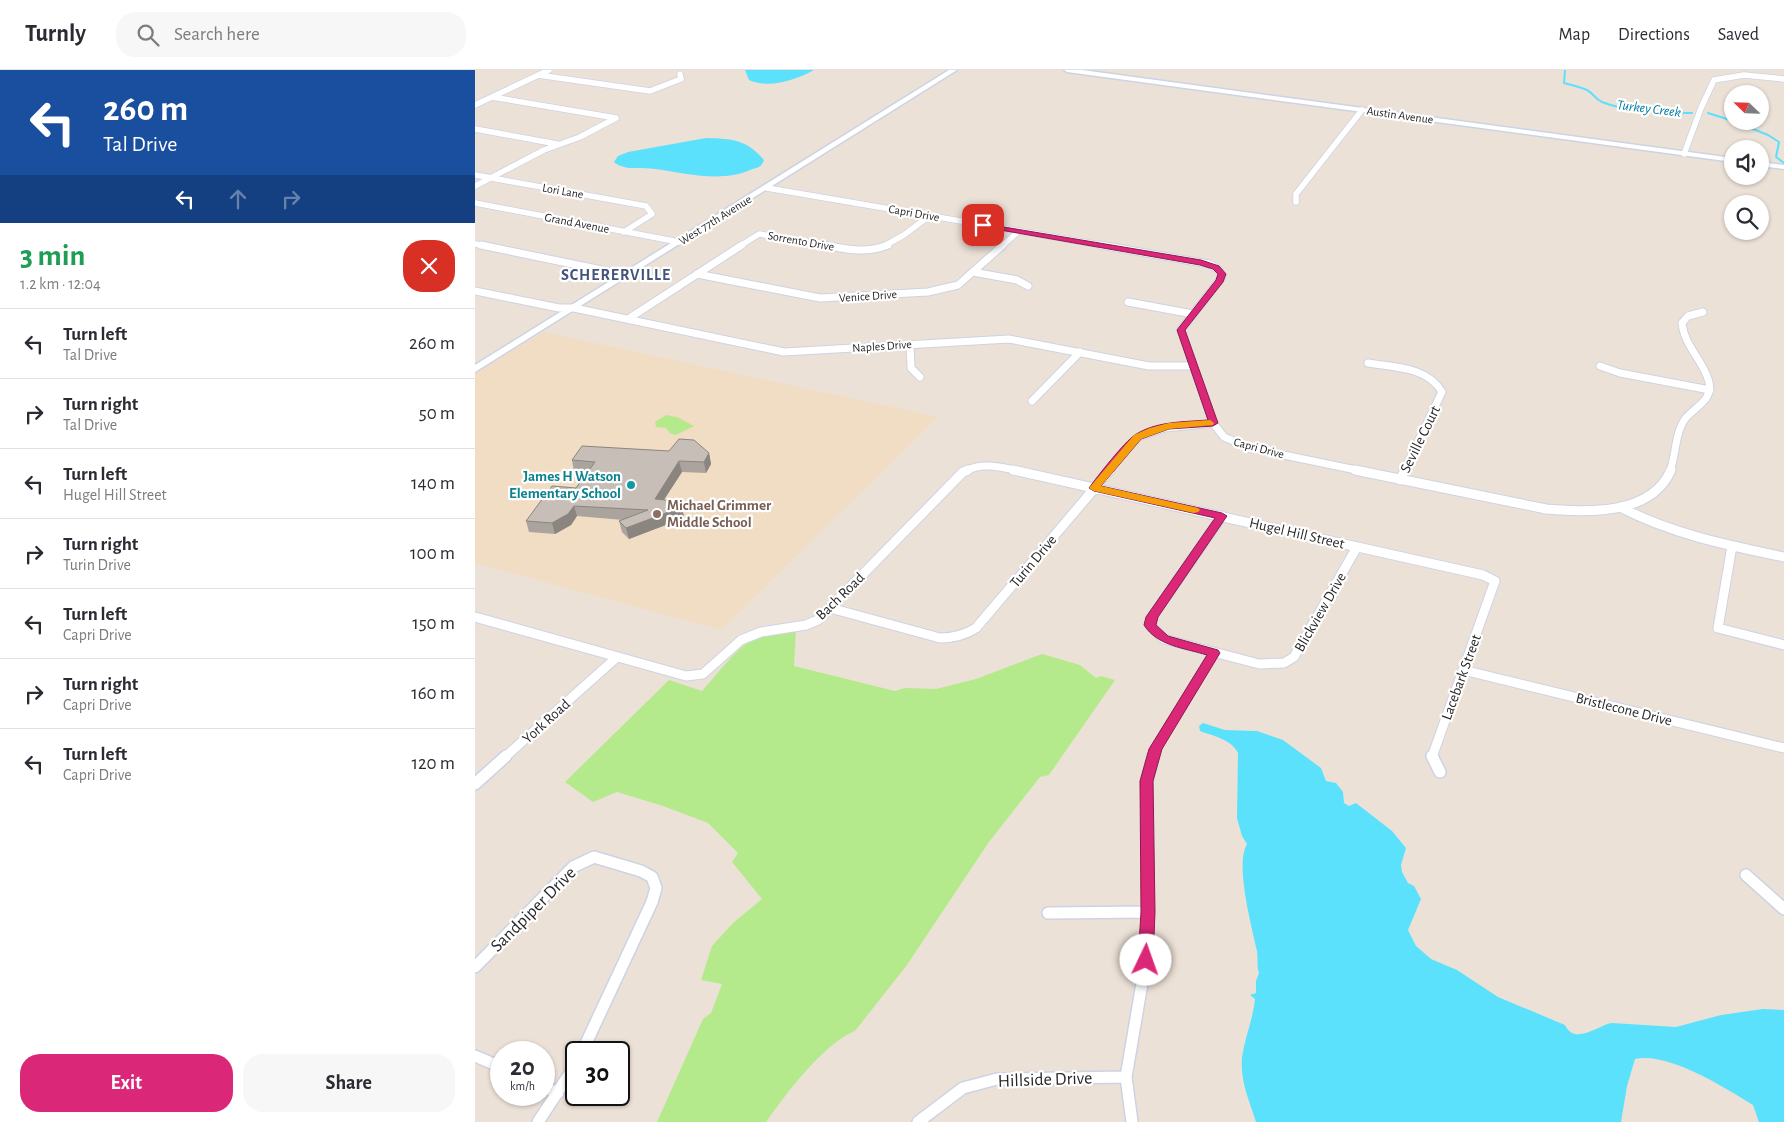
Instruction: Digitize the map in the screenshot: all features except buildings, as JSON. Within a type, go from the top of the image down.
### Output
[{"type":"street","points":[[475,105],[549,70]]},
{"type":"street","name":"West 77th Avenue","points":[[475,369],[954,70]]},
{"type":"street","name":"Austin Avenue","points":[[1067,70],[1724,159]]},
{"type":"street","points":[[538,75],[650,91],[663,88],[681,78],[680,74]]},
{"type":"street","points":[[1684,154],[1712,82],[1726,76],[1744,75],[1784,78]]},
{"type":"street","points":[[475,186],[544,150],[580,137],[616,118],[492,97]]},
{"type":"street","points":[[1296,202],[1296,194],[1362,110]]},
{"type":"street","points":[[475,129],[560,144]]},
{"type":"street","points":[[1769,166],[1784,168]]},
{"type":"street","name":"Lori Lane","points":[[475,175],[646,206],[652,214],[624,232]]},
{"type":"street","name":"Capri Drive","points":[[767,188],[1201,262],[1216,268],[1222,274],[1220,280],[1181,330],[1213,423],[1219,433],[1225,438],[1249,448],[1528,506],[1582,511],[1620,507],[1641,500],[1663,484],[1669,475],[1683,422],[1706,400],[1710,390]]},
{"type":"street","name":"Grand Avenue","points":[[475,203],[679,242]]},
{"type":"street","name":"Sorrento Drive","points":[[628,320],[759,234],[857,251],[872,251],[891,245],[929,216]]},
{"type":"street","name":"Venice Drive","points":[[697,274],[809,296],[831,298],[939,291],[958,285],[1019,231]]},
{"type":"street","points":[[475,244],[626,275]]},
{"type":"street","points":[[973,272],[1017,280],[1028,286]]},
{"type":"street","points":[[475,291],[559,308],[574,308]]},
{"type":"street","points":[[1128,302],[1193,314]]},
{"type":"street","name":"Naples Drive","points":[[574,308],[784,352],[1009,339],[1149,366],[1193,366]]},
{"type":"street","points":[[1600,366],[1620,373],[1710,390],[1710,381],[1705,370],[1686,342],[1682,328],[1684,319],[1691,313],[1703,312]]},
{"type":"street","points":[[910,345],[911,368],[920,377]]},
{"type":"street","points":[[1032,401],[1080,352]]},
{"type":"street","name":"Seville Court","points":[[1368,363],[1425,374],[1435,380],[1442,392],[1400,480]]},
{"type":"street","name":"Turin Drive","points":[[830,608],[940,638],[955,638],[966,635],[976,628],[1138,437],[1153,430],[1169,426],[1213,423]]},
{"type":"street","name":"Hugel Hill Street","points":[[981,465],[993,465],[1222,516],[1483,575],[1495,581]]},
{"type":"street","name":"Bach Road","points":[[475,617],[685,676],[703,674],[741,640],[761,632],[806,625],[818,620],[963,472],[981,465]]},
{"type":"street","points":[[1620,507],[1657,526],[1688,536],[1784,556]]},
{"type":"street","points":[[1131,1122],[1126,1077],[1146,960],[1148,912],[1147,781],[1155,749],[1214,653],[1164,638],[1154,631],[1150,625],[1152,617],[1222,516]]},
{"type":"street","points":[[1732,546],[1718,628],[1784,645]]},
{"type":"street","name":"Blickview Drive","points":[[1214,653],[1259,664],[1284,663],[1294,657],[1357,547]]},
{"type":"street","name":"Lacebark Street","points":[[1440,772],[1432,757],[1495,581]]},
{"type":"street","name":"York Road","points":[[475,784],[616,658]]},
{"type":"street","name":"Bristlecone Drive","points":[[1463,670],[1784,748]]},
{"type":"street","name":"Sandpiper Drive","points":[[475,967],[573,867],[583,861],[594,857],[604,859],[641,871],[652,877],[656,888],[652,902],[587,1041]]},
{"type":"street","points":[[1746,875],[1784,909]]},
{"type":"street","points":[[1048,913],[1148,912]]},
{"type":"street","points":[[475,1056],[490,1062]]},
{"type":"street","name":"Hillside Drive","points":[[918,1122],[963,1088],[997,1079],[1126,1077]]},
{"type":"street","points":[[538,1122],[565,1082]]},
{"type":"shaded area","name":"Michael Grimmer Middle School","points":[[544,332],[938,417],[721,630],[475,563],[475,373]]},
{"type":"green space","points":[[666,415],[677,417],[694,426],[676,435],[671,434],[666,428],[656,427],[655,422]]},
{"type":"green space","points":[[796,630],[794,666],[895,691],[905,688],[936,689],[976,679],[1042,654],[1080,665],[1096,678],[1101,676],[1115,680],[1049,775],[1040,777],[989,842],[907,965],[855,1031],[843,1037],[818,1058],[766,1122],[657,1122],[703,1019],[711,1013],[722,984],[701,980],[712,946],[733,923],[762,899],[732,862],[738,853],[708,823],[663,806],[617,792],[593,802],[565,782],[669,680],[702,691],[731,658],[749,642],[766,636]]},
{"type":"water","points":[[745,70],[814,70],[791,80],[765,84],[749,80]]},
{"type":"water","points":[[706,138],[731,140],[745,144],[764,160],[762,165],[739,174],[703,176],[655,169],[627,168],[614,162],[618,156],[628,152]]},
{"type":"water","points":[[1203,723],[1225,730],[1257,731],[1283,740],[1321,768],[1326,781],[1336,783],[1343,792],[1344,803],[1349,806],[1356,803],[1392,831],[1406,848],[1401,865],[1402,872],[1408,883],[1414,886],[1421,899],[1408,930],[1416,946],[1431,959],[1457,970],[1498,997],[1565,1025],[1569,1031],[1575,1034],[1587,1033],[1612,1023],[1676,1027],[1721,1015],[1763,1009],[1784,1010],[1784,1122],[1759,1122],[1753,1105],[1728,1090],[1679,1066],[1663,1060],[1648,1058],[1635,1059],[1627,1086],[1621,1122],[1256,1122],[1242,1074],[1243,1050],[1255,999],[1250,995],[1256,993],[1256,981],[1259,973],[1257,950],[1243,879],[1244,853],[1247,844],[1242,836],[1237,818],[1238,753],[1226,741],[1200,731],[1199,726]]},
{"type":"waterway","name":"Turkey Creek","points":[[1565,70],[1564,83],[1587,90],[1602,102],[1613,106],[1635,110],[1692,113]]},
{"type":"waterway","name":"Turkey Creek","points":[[1708,113],[1768,135],[1779,142],[1776,157],[1784,163]]},
{"type":"slow traffic","points":[[1194,510],[1094,488],[1138,437],[1153,430],[1169,426],[1210,423]]},
{"type":"place","name":"James H Watson Elementary School","points":[[631,485]]},
{"type":"place","name":"Michael Grimmer Middle School","points":[[657,514]]},
{"type":"district","name":"SCHERERVILLE","points":[[616,274]]},
{"type":"route","points":[[983,225],[1201,262],[1216,268],[1222,274],[1220,280],[1181,330],[1213,423],[1169,426],[1153,430],[1138,437],[1094,488],[1222,516],[1152,617],[1150,625],[1154,631],[1164,638],[1214,653],[1155,749],[1147,781],[1148,912],[1146,960]]}]
